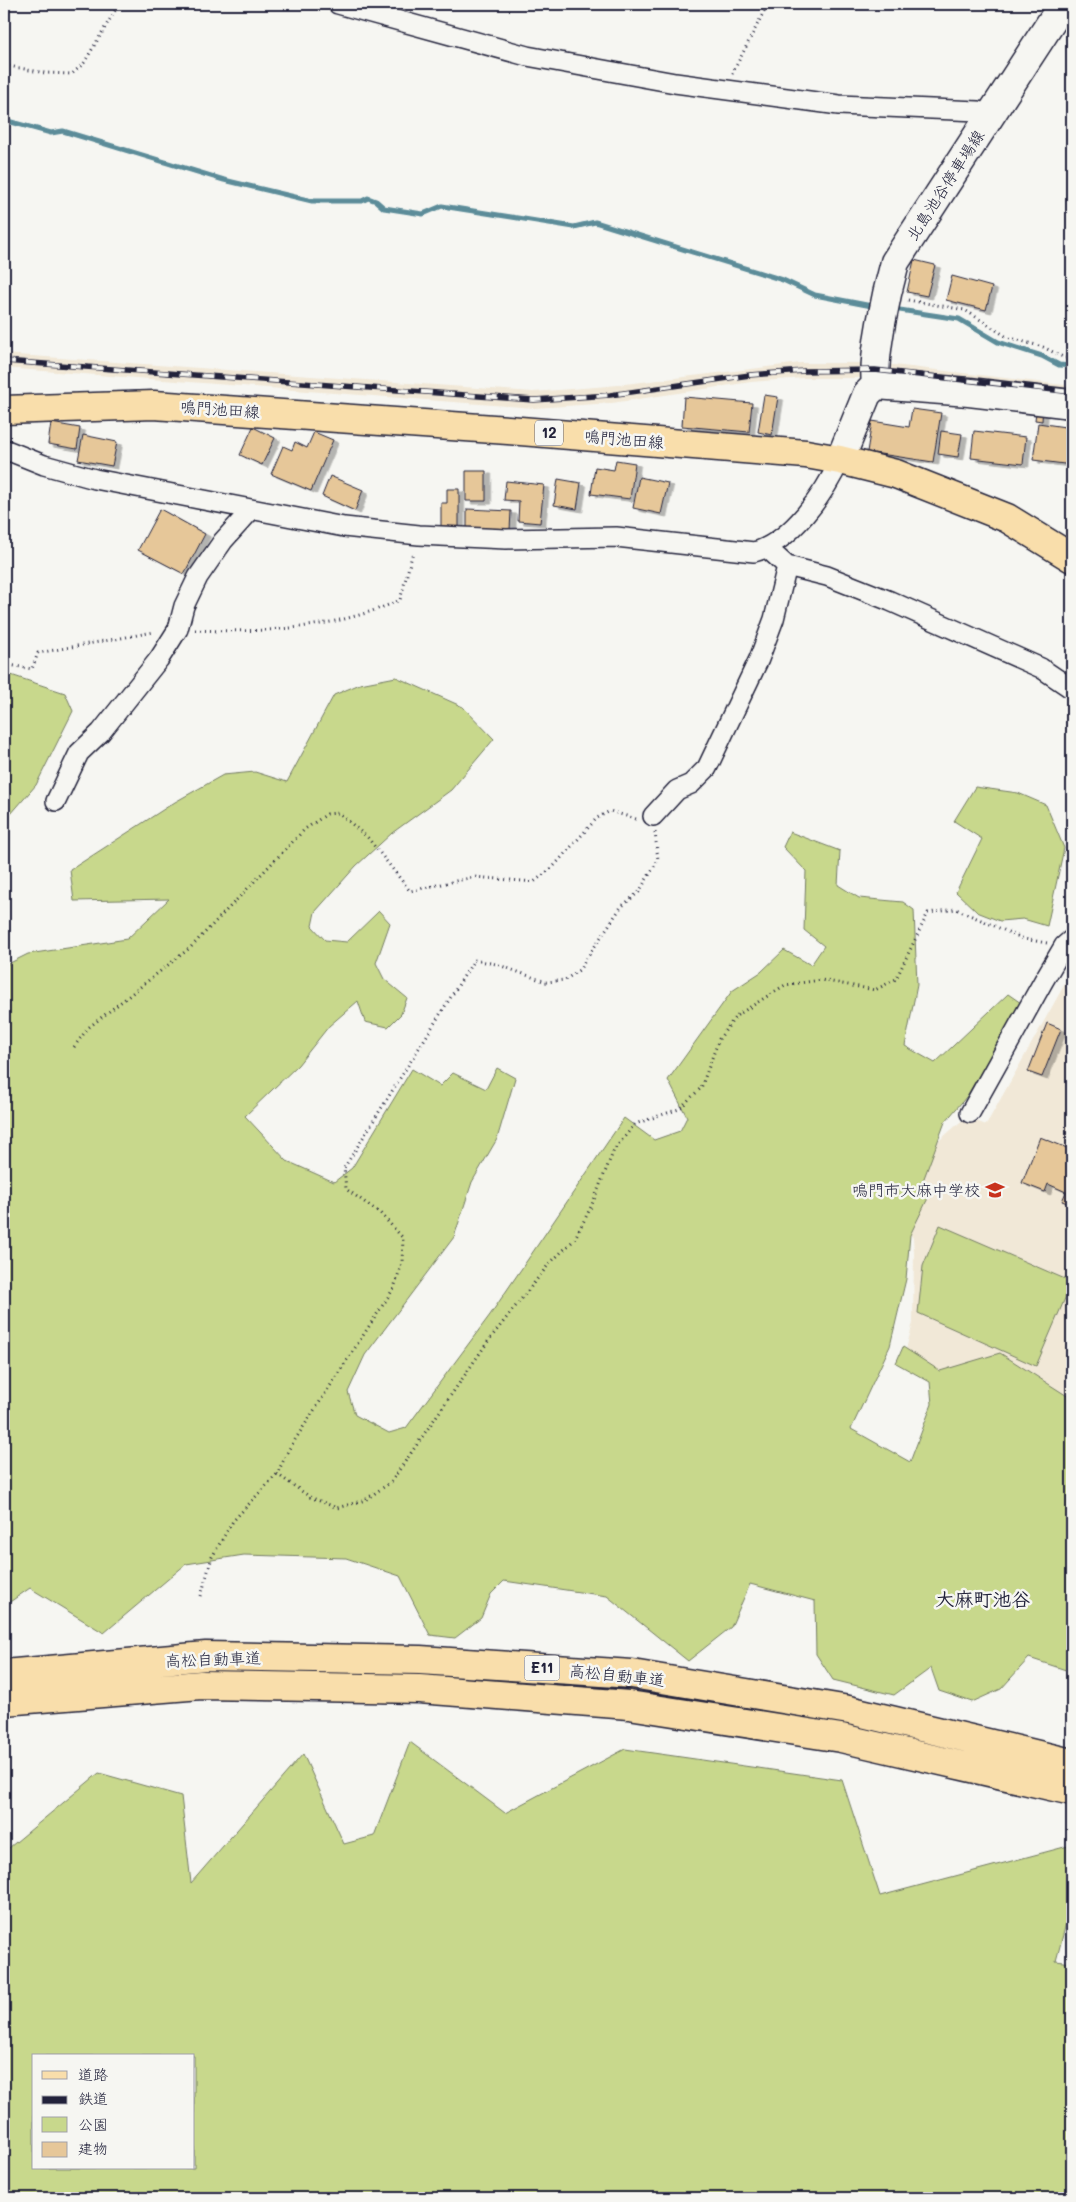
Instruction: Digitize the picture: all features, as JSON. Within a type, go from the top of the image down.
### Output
[{"type":"main road","name":"北島池谷停車場線","points":[[876,385],[875,370],[885,305],[895,262],[1063,4]]},
{"type":"main road","points":[[840,460],[866,394],[876,385],[968,392],[1072,404]]},
{"type":"main road","name":"鳴門池田線","points":[[4,410],[154,405],[508,430],[806,454],[840,460],[896,474],[1006,518],[1072,558]]},
{"type":"main road","name":"高松自動車道","points":[[4,1674],[206,1656],[420,1660],[632,1674],[849,1710],[1072,1763]]},
{"type":"main road","name":"高松自動車道","points":[[4,1701],[200,1685],[419,1689],[629,1705],[841,1738],[1072,1790]]},
{"type":"street","points":[[338,4],[527,56],[724,90],[839,105],[978,111],[991,115]]},
{"type":"street","points":[[4,449],[44,465],[95,479],[344,527],[419,535],[506,539],[616,538],[658,540],[733,551],[754,552],[767,548],[780,540],[819,497],[840,460]]},
{"type":"street","points":[[56,801],[79,753],[130,697],[159,659],[178,629],[184,606],[198,577],[223,541],[251,510]]},
{"type":"street","points":[[767,548],[787,566],[828,576],[890,601],[1041,668],[1072,689]]},
{"type":"street","points":[[653,816],[677,790],[692,784],[707,768],[759,659],[774,619],[787,566]]},
{"type":"street","points":[[970,1113],[1068,943]]},
{"type":"path","points":[[4,65],[45,73],[72,74],[84,64],[119,4]]},
{"type":"path","points":[[724,90],[768,4]]},
{"type":"path","points":[[885,305],[925,302],[965,310],[1007,338],[1043,347],[1065,358],[1072,358]]},
{"type":"path","points":[[4,664],[32,669],[38,652],[178,629],[215,630],[307,627],[380,609],[400,600],[419,535]]},
{"type":"path","points":[[74,1047],[88,1028],[191,947],[305,829],[327,814],[339,812],[368,838],[410,891],[474,878],[534,882],[553,867],[597,818],[610,811],[639,820],[653,816],[658,860],[639,892],[621,907],[579,970],[565,980],[546,982],[496,964],[474,960],[344,1168],[346,1189],[380,1213],[403,1238],[402,1263],[394,1288],[289,1449],[277,1474],[233,1522],[212,1557],[201,1596]]},
{"type":"path","points":[[277,1474],[310,1497],[337,1508],[365,1500],[391,1482],[488,1340],[549,1264],[574,1240],[592,1207],[614,1150],[635,1124],[678,1109],[701,1088],[719,1039],[736,1016],[785,985],[821,980],[875,990],[896,979],[928,912],[956,909],[1024,939],[1068,943]]},
{"type":"shaded area","points":[[4,354],[533,392],[608,386],[801,363],[877,363],[1072,386],[1072,400],[875,378],[804,378],[751,382],[612,403],[534,408],[4,368]]},
{"type":"shaded area","name":"鳴門市大麻中学校","points":[[1072,971],[1072,1460],[965,1397],[905,1353],[913,1323],[914,1252],[913,1238],[907,1229],[927,1151],[966,1117],[986,1125]]},
{"type":"green space","points":[[5,673],[65,693],[73,711],[36,785],[4,822]]},
{"type":"green space","points":[[396,677],[463,707],[494,739],[451,790],[392,833],[356,866],[315,912],[312,926],[325,940],[347,942],[379,911],[390,923],[376,963],[384,979],[407,998],[401,1014],[388,1027],[365,1022],[358,1001],[329,1026],[298,1065],[245,1116],[287,1161],[334,1182],[352,1168],[412,1069],[440,1086],[453,1073],[486,1089],[497,1068],[515,1078],[497,1139],[472,1182],[454,1237],[365,1355],[348,1392],[355,1415],[389,1433],[406,1428],[490,1315],[624,1118],[654,1140],[680,1131],[687,1117],[668,1080],[732,991],[761,972],[784,950],[811,965],[824,946],[804,930],[806,871],[783,847],[790,832],[840,851],[838,885],[859,898],[903,902],[914,910],[917,985],[905,1046],[935,1063],[1008,994],[1021,1003],[967,1096],[945,1122],[921,1186],[930,1194],[910,1235],[906,1279],[890,1346],[851,1429],[910,1462],[932,1404],[930,1382],[896,1363],[903,1347],[940,1371],[1000,1353],[1072,1399],[1072,1672],[1029,1658],[1001,1689],[972,1702],[939,1691],[931,1668],[894,1695],[833,1680],[816,1654],[815,1601],[750,1584],[731,1627],[688,1661],[607,1596],[504,1581],[491,1594],[481,1618],[455,1638],[430,1635],[400,1576],[346,1558],[244,1555],[186,1564],[104,1633],[30,1588],[4,1606],[4,966],[28,954],[127,939],[169,899],[74,901],[70,870],[175,802],[223,775],[255,772],[287,782],[334,695],[360,684]]},
{"type":"green space","points":[[975,787],[1018,793],[1046,805],[1064,848],[1047,926],[1023,919],[1000,921],[977,912],[956,892],[982,839],[954,821]]},
{"type":"green space","points":[[940,1225],[1072,1282],[1036,1366],[918,1313],[923,1266]]},
{"type":"green space","points":[[410,1742],[505,1813],[625,1749],[842,1780],[880,1896],[1072,1845],[1072,1901],[1056,1961],[1072,1963],[1072,2198],[4,2198],[4,1852],[99,1773],[181,1796],[191,1883],[303,1754],[344,1844],[374,1836]]},
{"type":"building","points":[[914,260],[935,265],[927,296],[907,292]]},
{"type":"building","points":[[952,276],[992,287],[986,310],[946,300]]},
{"type":"building","points":[[764,395],[778,397],[772,435],[758,432]]},
{"type":"building","points":[[684,397],[752,403],[749,432],[682,426]]},
{"type":"building","points":[[1037,404],[1043,405],[1042,421],[1035,420]]},
{"type":"building","points":[[912,409],[941,413],[933,462],[867,452],[872,421],[909,427]]},
{"type":"building","points":[[51,423],[80,428],[77,449],[48,444]]},
{"type":"building","points":[[1038,423],[1072,428],[1072,465],[1033,460]]},
{"type":"building","points":[[253,427],[275,438],[262,465],[240,455]]},
{"type":"building","points":[[941,431],[962,434],[958,457],[938,454]]},
{"type":"building","points":[[974,431],[1026,437],[1023,464],[971,458]]},
{"type":"building","points":[[314,432],[333,440],[311,491],[271,474],[283,446],[292,450],[295,442],[307,448]]},
{"type":"building","points":[[83,435],[117,442],[112,466],[78,460]]},
{"type":"building","points":[[616,460],[635,463],[630,499],[591,494],[595,467],[614,470]]},
{"type":"building","points":[[466,471],[486,471],[486,501],[466,501]]},
{"type":"building","points":[[330,476],[363,490],[355,511],[322,496]]},
{"type":"building","points":[[639,477],[668,483],[661,514],[633,508]]},
{"type":"building","points":[[558,479],[581,483],[577,509],[554,505]]},
{"type":"building","points":[[506,481],[544,485],[540,523],[518,521],[519,501],[504,500]]},
{"type":"building","points":[[447,489],[459,489],[459,527],[441,526],[441,503],[447,503]]},
{"type":"building","points":[[160,509],[205,534],[184,574],[138,550]]},
{"type":"building","points":[[467,509],[511,511],[510,530],[467,529]]},
{"type":"building","points":[[1047,1023],[1061,1029],[1042,1077],[1028,1072]]},
{"type":"building","points":[[1040,1137],[1072,1150],[1072,1205],[1062,1201],[1066,1192],[1048,1184],[1045,1192],[1022,1183]]},
{"type":"waterway","points":[[4,120],[51,133],[63,131],[224,180],[312,201],[362,201],[368,198],[376,201],[384,208],[423,214],[442,206],[574,227],[595,222],[783,280],[815,295],[877,307]]},
{"type":"waterway","points":[[893,309],[959,319],[998,342],[1042,356],[1059,365],[1072,366]]},
{"type":"railway","points":[[4,361],[534,400],[610,395],[750,375],[804,371],[875,370],[1072,392]]},
{"type":"place","name":"鳴門市大麻中学校","points":[[995,1190]]},
{"type":"district","name":"大麻町池谷","points":[[983,1599]]}]
